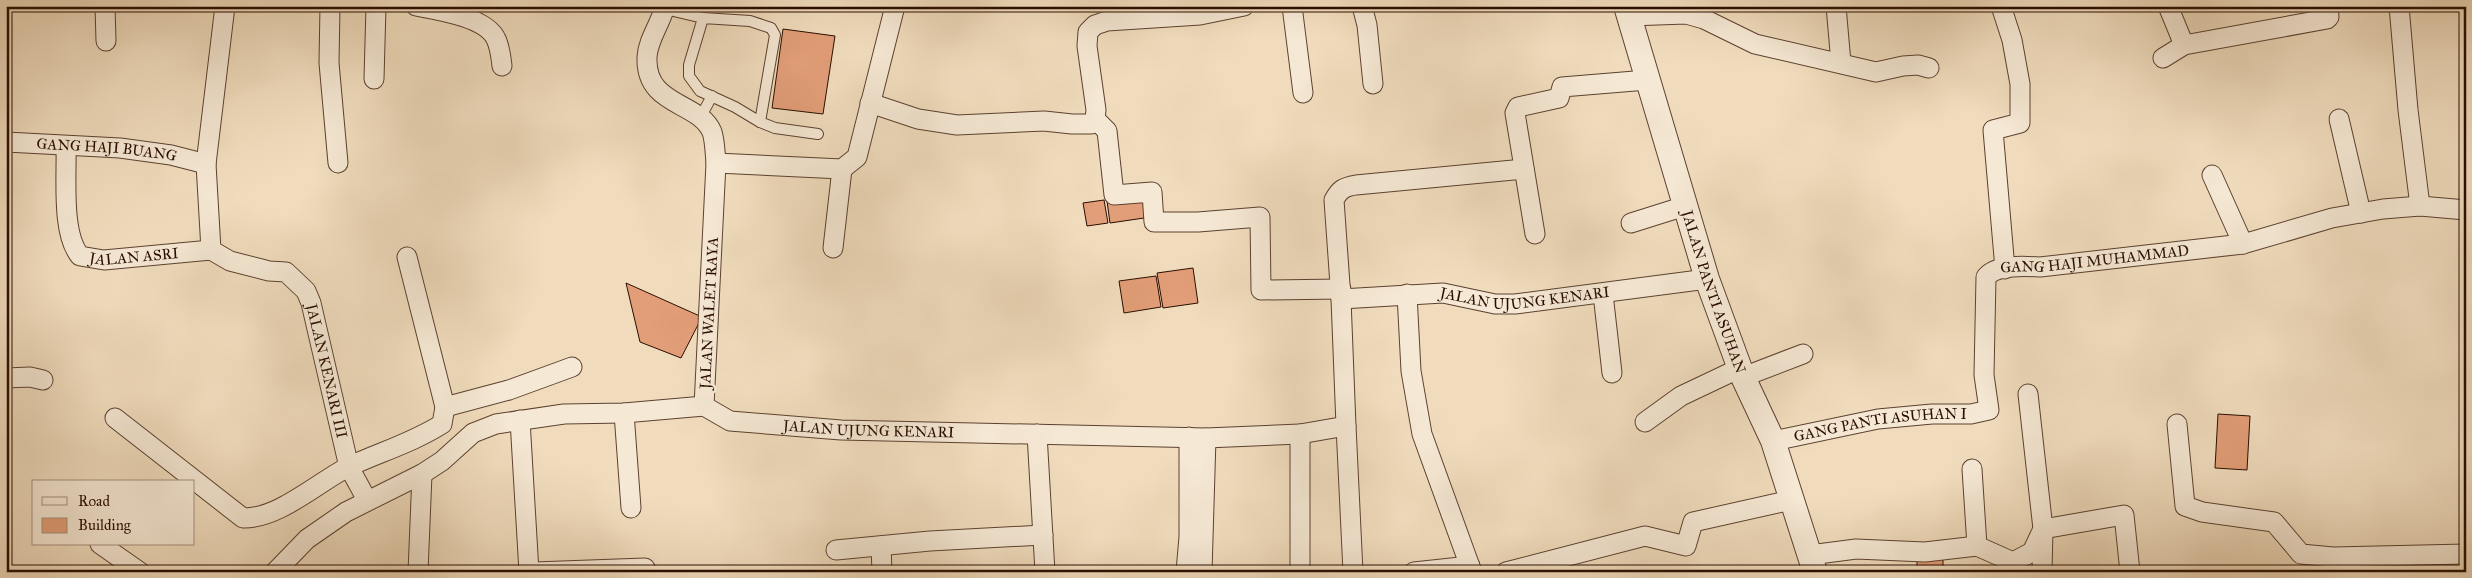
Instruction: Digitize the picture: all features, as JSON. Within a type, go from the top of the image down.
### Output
[{"type":"street","points":[[104,6],[106,41]]},
{"type":"street","points":[[210,250],[206,164],[225,6]]},
{"type":"street","points":[[330,6],[329,63],[338,163]]},
{"type":"street","points":[[374,80],[376,6]]},
{"type":"street","points":[[416,6],[458,15],[487,29],[496,38],[502,66]]},
{"type":"street","points":[[716,163],[842,169],[857,157],[895,6]]},
{"type":"street","points":[[870,103],[918,119],[957,125],[1044,121],[1092,124],[1095,119],[1087,46],[1090,28],[1107,21],[1200,15],[1244,6]]},
{"type":"street","points":[[1292,6],[1304,93]]},
{"type":"street","points":[[1362,6],[1367,25],[1374,84]]},
{"type":"street","points":[[1838,6],[1841,63]]},
{"type":"street","name":"GANG HAJI MUHAMMAD","points":[[2001,6],[2012,40],[2020,84],[2020,123],[1993,130],[2005,269],[2243,244],[2332,218],[2383,209],[2420,206],[2466,210]]},
{"type":"street","points":[[2168,6],[2184,45]]},
{"type":"street","points":[[2163,58],[2184,45],[2327,19],[2329,17],[2328,6]]},
{"type":"street","points":[[2399,6],[2408,110],[2420,206]]},
{"type":"street","name":"JALAN WALET RAYA","points":[[450,427],[474,433],[496,424],[564,414],[624,413],[704,406],[716,163],[712,132],[700,118],[673,103],[657,88],[648,72],[647,56],[653,35],[665,7]]},
{"type":"street","points":[[1628,11],[1686,14],[1704,19],[1755,44],[1876,72],[1903,66],[1918,65],[1929,68]]},
{"type":"street","name":"JALAN PANTI ASUHAN","points":[[1628,11],[1707,278],[1741,372],[1773,441],[1813,564]]},
{"type":"street","points":[[1535,234],[1516,113],[1518,107],[1558,98],[1562,87],[1647,80]]},
{"type":"street","name":"JALAN UJUNG KENARI","points":[[1095,119],[1107,131],[1114,195],[1152,192],[1154,222],[1198,222],[1260,218],[1261,290],[1341,294],[1443,293],[1495,304],[1516,304],[1603,294],[1707,278]]},
{"type":"street","points":[[2339,119],[2361,213]]},
{"type":"street","name":"GANG HAJI BUANG","points":[[6,142],[120,148],[171,155],[206,164]]},
{"type":"street","name":"JALAN ASRI","points":[[66,146],[68,224],[74,248],[80,256],[104,260],[210,250]]},
{"type":"street","points":[[833,248],[842,169]]},
{"type":"street","points":[[1353,572],[1341,294],[1334,200],[1343,187],[1524,169]]},
{"type":"street","points":[[2212,175],[2243,244]]},
{"type":"street","points":[[1631,223],[1685,206]]},
{"type":"street","name":"JALAN KENARI III","points":[[210,250],[230,261],[269,271],[286,272],[306,291],[311,302],[349,467],[367,500]]},
{"type":"street","points":[[275,572],[307,539],[367,500],[422,474],[442,460],[450,427],[407,257]]},
{"type":"street","name":"GANG PANTI ASUHAN I","points":[[1773,441],[1878,419],[1932,414],[1971,414],[1989,410],[1984,375],[1986,277],[1990,272],[2005,269]]},
{"type":"street","points":[[1407,294],[1411,371],[1422,434],[1471,569],[1414,572]]},
{"type":"street","points":[[1603,294],[1612,373]]},
{"type":"street","points":[[1645,422],[1680,396],[1741,372],[1803,354]]},
{"type":"street","points":[[195,481],[243,518],[252,518],[269,513],[349,467],[450,427],[509,390],[572,367]]},
{"type":"street","points":[[6,378],[30,377],[43,380]]},
{"type":"street","points":[[2028,394],[2043,529],[2042,572]]},
{"type":"street","name":"JALAN UJUNG KENARI","points":[[704,406],[730,421],[841,430],[1198,437],[1300,434],[1346,426]]},
{"type":"street","points":[[624,413],[631,508]]},
{"type":"street","points":[[114,418],[194,480]]},
{"type":"street","points":[[520,420],[529,572]]},
{"type":"street","points":[[2176,424],[2185,506],[2202,512],[2274,522],[2301,554],[2333,557],[2466,554]]},
{"type":"street","points":[[1037,434],[1045,572]]},
{"type":"street","points":[[1300,434],[1300,572]]},
{"type":"street","points":[[1186,572],[1198,437]]},
{"type":"street","points":[[1198,437],[1202,572]]},
{"type":"street","points":[[1972,469],[1977,546]]},
{"type":"street","points":[[418,572],[422,474]]},
{"type":"street","points":[[1506,572],[1645,536],[1686,546],[1693,522],[1791,500]]},
{"type":"street","points":[[2043,529],[2124,515],[2130,572]]},
{"type":"street","points":[[1813,564],[1856,549],[1925,552],[1977,546],[2013,562],[2032,552],[2043,529]]},
{"type":"street","points":[[836,550],[1043,535]]},
{"type":"street","points":[[103,546],[140,572]]},
{"type":"street","points":[[881,546],[882,572]]},
{"type":"street","points":[[534,572],[645,568]]},
{"type":"lane","points":[[665,7],[703,18],[750,21],[771,28],[775,35],[760,122]]},
{"type":"lane","points":[[703,18],[690,65],[689,76],[700,91],[775,128],[818,134]]},
{"type":"lane","points":[[700,118],[712,96]]},
{"type":"building","points":[[783,29],[835,36],[823,114],[772,108]]},
{"type":"building","points":[[1147,195],[1151,217],[1110,223],[1107,201]]},
{"type":"building","points":[[1104,200],[1108,223],[1087,226],[1083,203]]},
{"type":"building","points":[[1193,268],[1198,303],[1163,308],[1157,273]]},
{"type":"building","points":[[1156,276],[1161,307],[1124,313],[1119,281]]},
{"type":"building","points":[[626,283],[702,317],[681,358],[640,342]]},
{"type":"building","points":[[2218,414],[2250,416],[2247,470],[2215,468]]},
{"type":"building","points":[[1917,557],[1943,557],[1943,572],[1917,572]]}]
